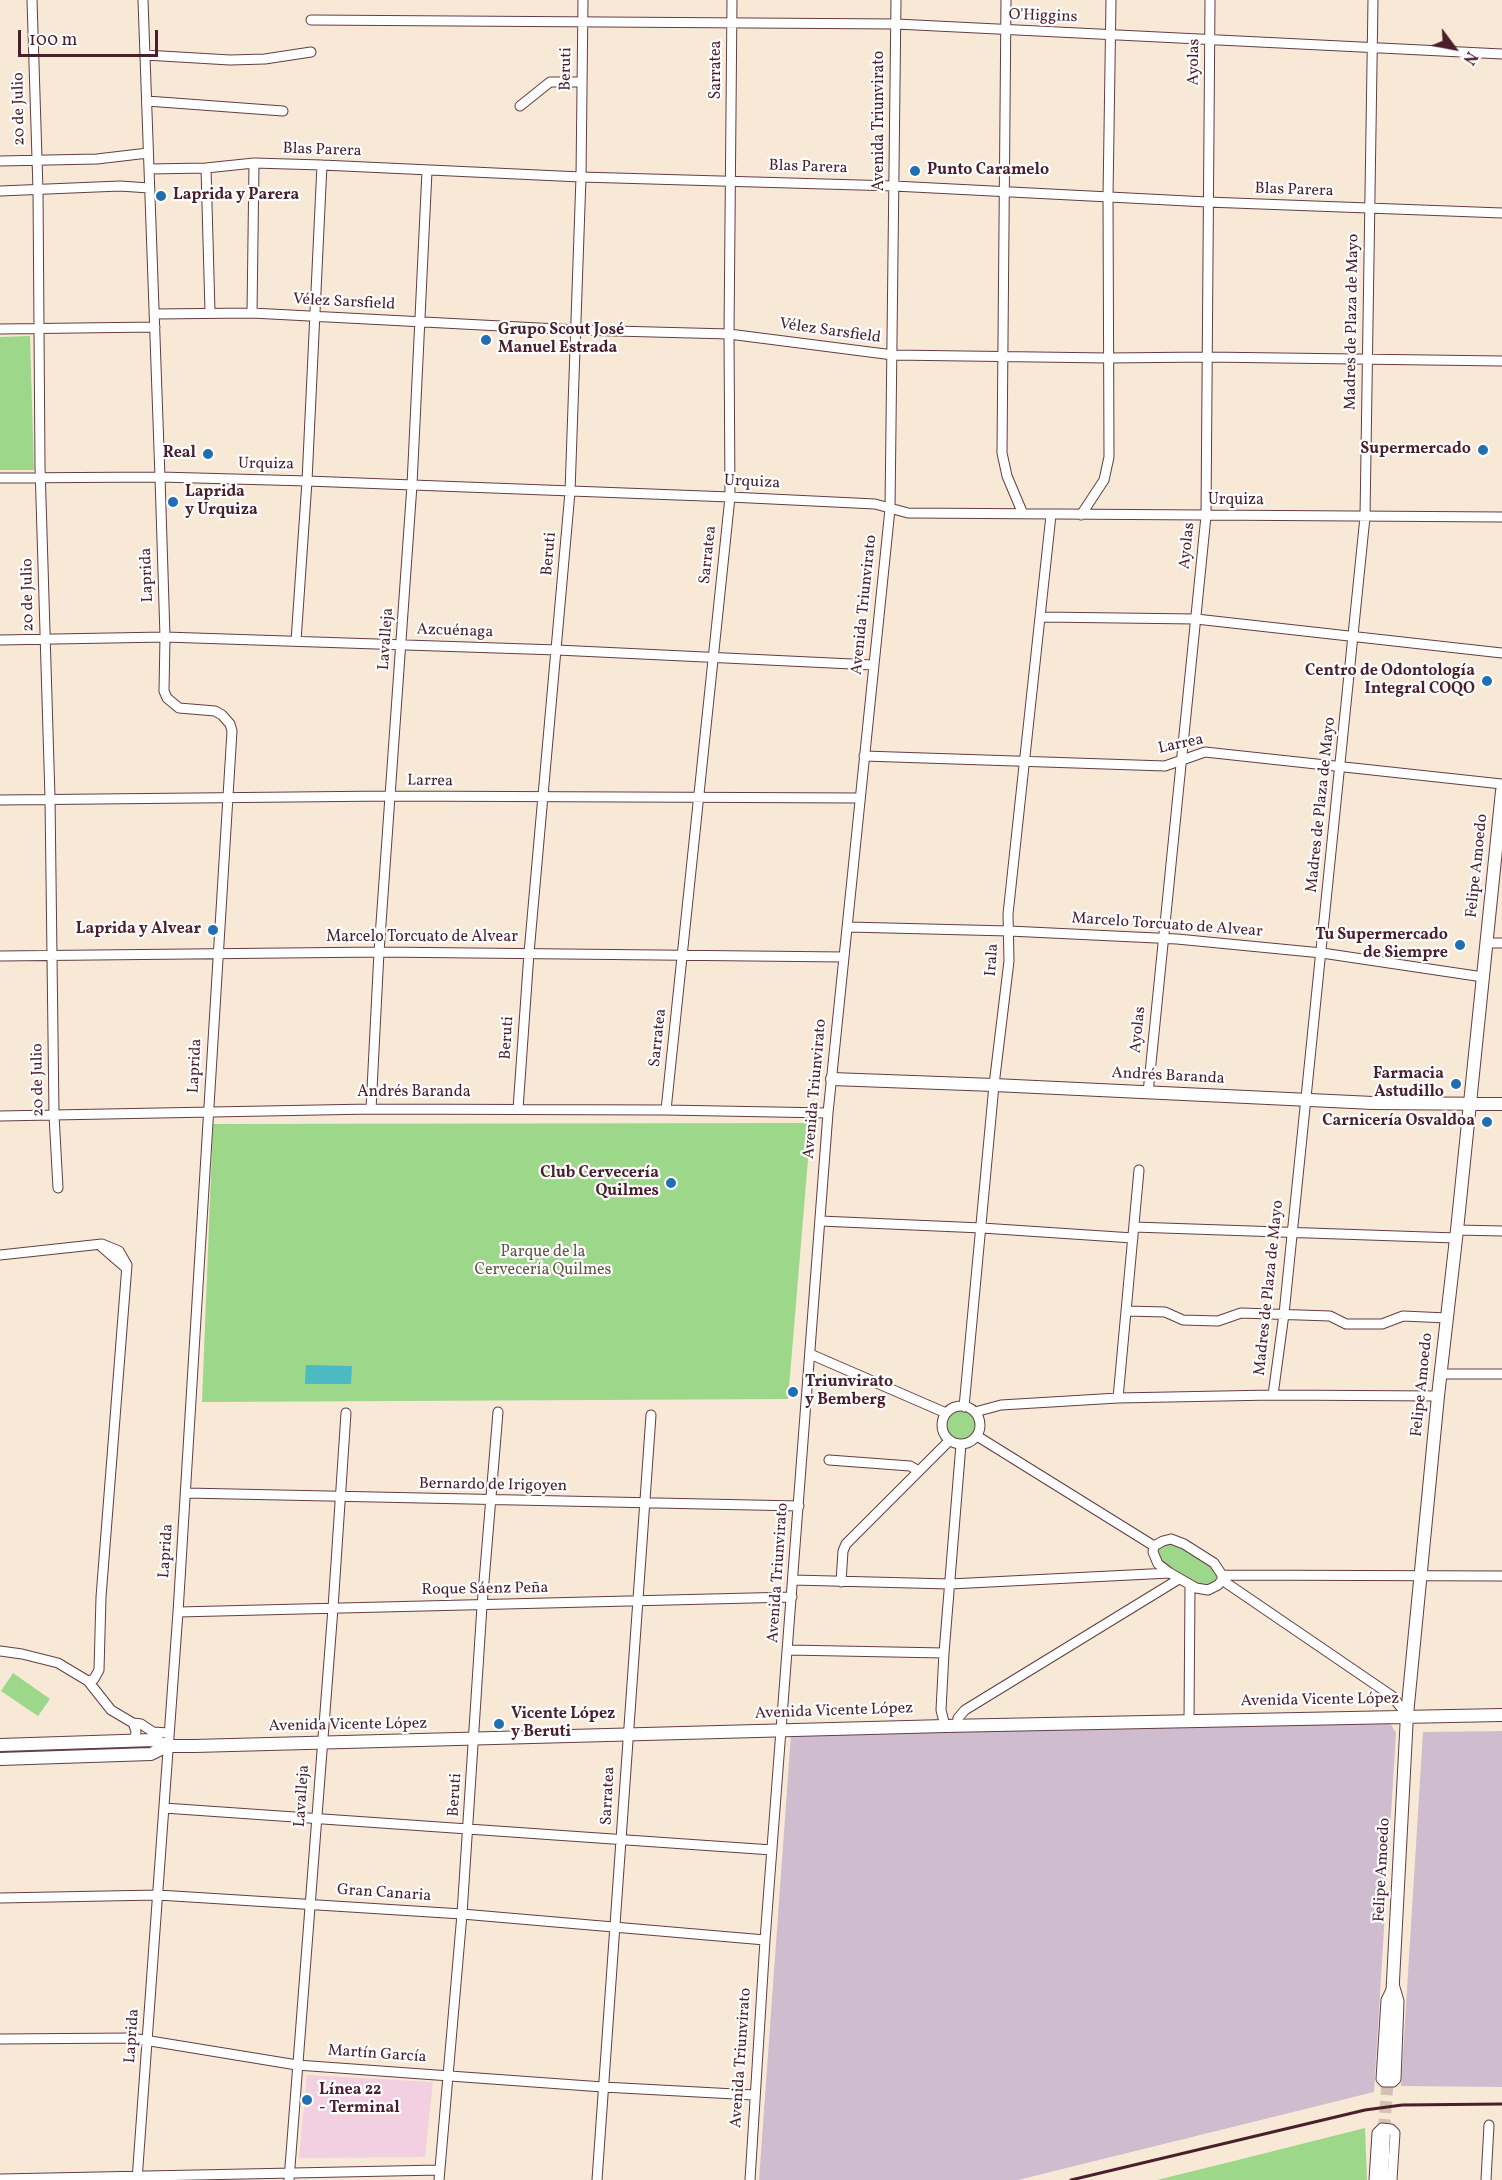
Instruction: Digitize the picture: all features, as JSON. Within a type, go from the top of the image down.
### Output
[{"type":"main road","name":"Felipe Amoedo","points":[[1388,2076],[1407,1715],[1502,791]]},
{"type":"main road","name":"Andrés Baranda","points":[[832,1079],[1305,1100],[1502,1104]]},
{"type":"main road","name":"Avenida Vicente López","points":[[168,1740],[322,1742],[1502,1714]]},
{"type":"main road","points":[[0,1745],[168,1740]]},
{"type":"main road","points":[[0,1759],[151,1754],[168,1740]]},
{"type":"main road","points":[[1382,2180],[1384,2131]]},
{"type":"street","name":"20 de Julio","points":[[32,0],[50,798],[54,1115],[58,1188]]},
{"type":"street","name":"Laprida","points":[[137,2178],[186,1493],[232,730],[222,715],[215,711],[179,708],[167,698],[164,691],[165,637],[143,0]]},
{"type":"street","name":"Beruti","points":[[518,1109],[529,953],[570,492],[577,330],[583,0]]},
{"type":"street","name":"Sarratea","points":[[666,1110],[730,497],[732,0]]},
{"type":"street","name":"Avenida Triunvirato","points":[[750,2180],[765,1940],[828,1113],[890,509],[896,0]]},
{"type":"street","points":[[1006,0],[1003,464],[1023,514]]},
{"type":"street","points":[[1081,515],[1098,490],[1107,470],[1108,197],[1112,0]]},
{"type":"street","name":"Ayolas","points":[[1148,1093],[1206,516],[1210,0]]},
{"type":"street","name":"Madres de Plaza de Mayo","points":[[1273,1395],[1284,1314],[1322,954],[1365,517],[1373,0]]},
{"type":"street","name":"O'Higgins","points":[[311,20],[896,24],[1502,54]]},
{"type":"street","points":[[146,55],[230,60],[265,59],[311,52]]},
{"type":"street","points":[[520,106],[550,82],[582,82]]},
{"type":"street","points":[[147,101],[283,111]]},
{"type":"street","points":[[0,160],[97,159],[148,153]]},
{"type":"street","points":[[252,313],[254,163]]},
{"type":"street","name":"Blas Parera","points":[[149,169],[206,168],[254,163],[322,165],[581,177],[894,186],[1207,202],[1502,213]]},
{"type":"street","points":[[296,641],[307,481],[322,165]]},
{"type":"street","points":[[206,168],[210,312]]},
{"type":"street","name":"Lavalleja","points":[[371,1109],[379,951],[412,485],[427,171]]},
{"type":"street","points":[[0,191],[120,186],[149,188]]},
{"type":"street","name":"Vélez Sarsfield","points":[[154,314],[252,313],[577,330],[729,334],[893,355],[1502,361]]},
{"type":"street","points":[[0,329],[155,327]]},
{"type":"street","name":"Urquiza","points":[[0,478],[160,477],[730,497],[875,504],[908,513],[1051,516],[1502,517]]},
{"type":"street","name":"Irala","points":[[964,1407],[994,1085],[1009,962],[1008,914],[1042,617],[1051,516]]},
{"type":"street","points":[[1042,617],[1196,619],[1502,653]]},
{"type":"street","name":"Azcuénaga","points":[[0,640],[165,637],[557,650],[873,665]]},
{"type":"street","name":"Larrea","points":[[864,756],[1165,766],[1205,752],[1502,784]]},
{"type":"street","name":"Larrea","points":[[0,800],[390,796],[860,798]]},
{"type":"street","name":"Marcelo Torcuato de Alvear","points":[[848,927],[1164,938],[1322,954],[1483,977]]},
{"type":"street","points":[[1487,943],[1502,943]]},
{"type":"street","name":"Marcelo Torcuato de Alvear","points":[[0,956],[379,951],[844,957]]},
{"type":"street","name":"Andrés Baranda","points":[[0,1116],[371,1109],[828,1113]]},
{"type":"street","points":[[1118,1398],[1139,1170]]},
{"type":"street","points":[[820,1221],[1133,1238]]},
{"type":"street","points":[[1134,1227],[1292,1233],[1457,1234],[1502,1231]]},
{"type":"street","points":[[0,1255],[98,1244],[127,1270],[101,1597],[99,1670],[94,1679],[88,1681]]},
{"type":"street","points":[[1126,1311],[1165,1312],[1183,1320],[1218,1321],[1241,1312],[1330,1316],[1346,1324],[1382,1324],[1403,1316],[1447,1318]]},
{"type":"street","points":[[810,1354],[946,1413]]},
{"type":"street","points":[[1441,1374],[1502,1374]]},
{"type":"street","points":[[975,1412],[980,1424],[977,1436],[962,1444],[950,1441],[943,1431],[943,1419],[946,1413],[957,1407],[964,1407],[975,1412],[1001,1406],[1118,1398],[1273,1395],[1438,1396]]},
{"type":"street","name":"Beruti","points":[[440,2175],[462,1914],[482,1606],[498,1412]]},
{"type":"street","name":"Lavalleja","points":[[289,2177],[346,1413]]},
{"type":"street","name":"Sarratea","points":[[597,2180],[651,1415]]},
{"type":"street","points":[[977,1436],[1154,1546]]},
{"type":"street","points":[[841,1582],[843,1551],[846,1544],[950,1441]]},
{"type":"street","points":[[962,1444],[941,1710],[951,1726],[966,1710],[1179,1579]]},
{"type":"street","points":[[829,1460],[910,1467],[919,1471]]},
{"type":"street","name":"Bernardo de Irigoyen","points":[[186,1493],[799,1506]]},
{"type":"street","points":[[1154,1546],[1171,1539],[1208,1557],[1219,1568],[1222,1577],[1392,1696],[1407,1715]]},
{"type":"street","points":[[1154,1546],[1153,1552],[1158,1563],[1170,1574],[1190,1585],[1208,1590],[1218,1585],[1222,1577]]},
{"type":"street","points":[[793,1580],[950,1584],[1170,1574]]},
{"type":"street","points":[[1222,1577],[1502,1576]]},
{"type":"street","points":[[1189,1720],[1190,1585]]},
{"type":"street","name":"Roque Sáenz Peña","points":[[178,1612],[792,1597]]},
{"type":"street","points":[[788,1650],[944,1653]]},
{"type":"street","points":[[0,1651],[58,1663],[88,1681],[111,1710],[168,1740]]},
{"type":"street","points":[[133,1723],[136,1731],[135,1741]]},
{"type":"street","points":[[164,1808],[772,1850]]},
{"type":"street","name":"Gran Canaria","points":[[0,1898],[158,1895],[462,1914],[765,1940]]},
{"type":"street","name":"Felipe Amoedo","points":[[1394,1984],[1399,2001],[1396,2079],[1393,2082],[1384,2082],[1381,2079],[1386,2000],[1394,1984]]},
{"type":"street","name":"Martín García","points":[[0,2039],[148,2039],[297,2065],[603,2087],[754,2095]]},
{"type":"street","points":[[1486,2180],[1489,2125]]},
{"type":"street","points":[[1374,2180],[1377,2133],[1382,2128],[1391,2129],[1395,2133],[1392,2180]]},
{"type":"street","points":[[0,2179],[440,2175]]},
{"type":"shaded area","points":[[1390,1723],[1396,1733],[1374,2092],[1018,2180],[759,2180],[791,1734]]},
{"type":"shaded area","points":[[1502,1731],[1502,2087],[1401,2086],[1423,1732]]},
{"type":"shaded area","points":[[307,2075],[433,2082],[425,2157],[299,2158]]},
{"type":"green space","points":[[30,336],[34,470],[0,470],[0,337]]},
{"type":"green space","name":"Parque de la Cervecería Quilmes","points":[[811,1123],[788,1399],[202,1402],[213,1124]]},
{"type":"green space","points":[[961,1410],[972,1414],[976,1425],[972,1436],[961,1440],[950,1436],[946,1425],[950,1414]]},
{"type":"green space","points":[[1170,1543],[1183,1547],[1206,1560],[1218,1574],[1215,1582],[1205,1586],[1199,1585],[1166,1567],[1157,1556],[1157,1547]]},
{"type":"green space","points":[[13,1673],[50,1699],[38,1716],[1,1691]]},
{"type":"green space","points":[[1365,2128],[1367,2180],[1157,2180],[1234,2161]]},
{"type":"water","points":[[306,1365],[352,1366],[351,1384],[305,1384]]},
{"type":"tunnel","points":[[1384,2131],[1388,2076]]},
{"type":"railway","points":[[1071,2180],[1365,2110],[1402,2105],[1502,2104]]},
{"type":"place","name":"Punto Caramelo","points":[[915,171]]},
{"type":"place","name":"Laprida y Parera","points":[[161,196]]},
{"type":"place","name":"Grupo Scout José Manuel Estrada","points":[[486,340]]},
{"type":"place","name":"Supermercado","points":[[1483,450]]},
{"type":"place","name":"Real","points":[[208,454]]},
{"type":"place","name":"Laprida y Urquiza","points":[[173,502]]},
{"type":"place","name":"Centro de Odontología Integral COQO","points":[[1487,681]]},
{"type":"place","name":"Laprida y Alvear","points":[[213,930]]},
{"type":"place","name":"Tu Supermercado de Siempre","points":[[1460,945]]},
{"type":"place","name":"Farmacia Astudillo","points":[[1456,1084]]},
{"type":"place","name":"Carnicería Osvaldoa","points":[[1487,1122]]},
{"type":"place","name":"Club Cervecería Quilmes","points":[[671,1183]]},
{"type":"place","name":"Triunvirato y Bemberg","points":[[793,1392]]},
{"type":"place","name":"Vicente López y Beruti","points":[[499,1724]]},
{"type":"place","name":"Línea 22 - Terminal","points":[[307,2100]]}]
